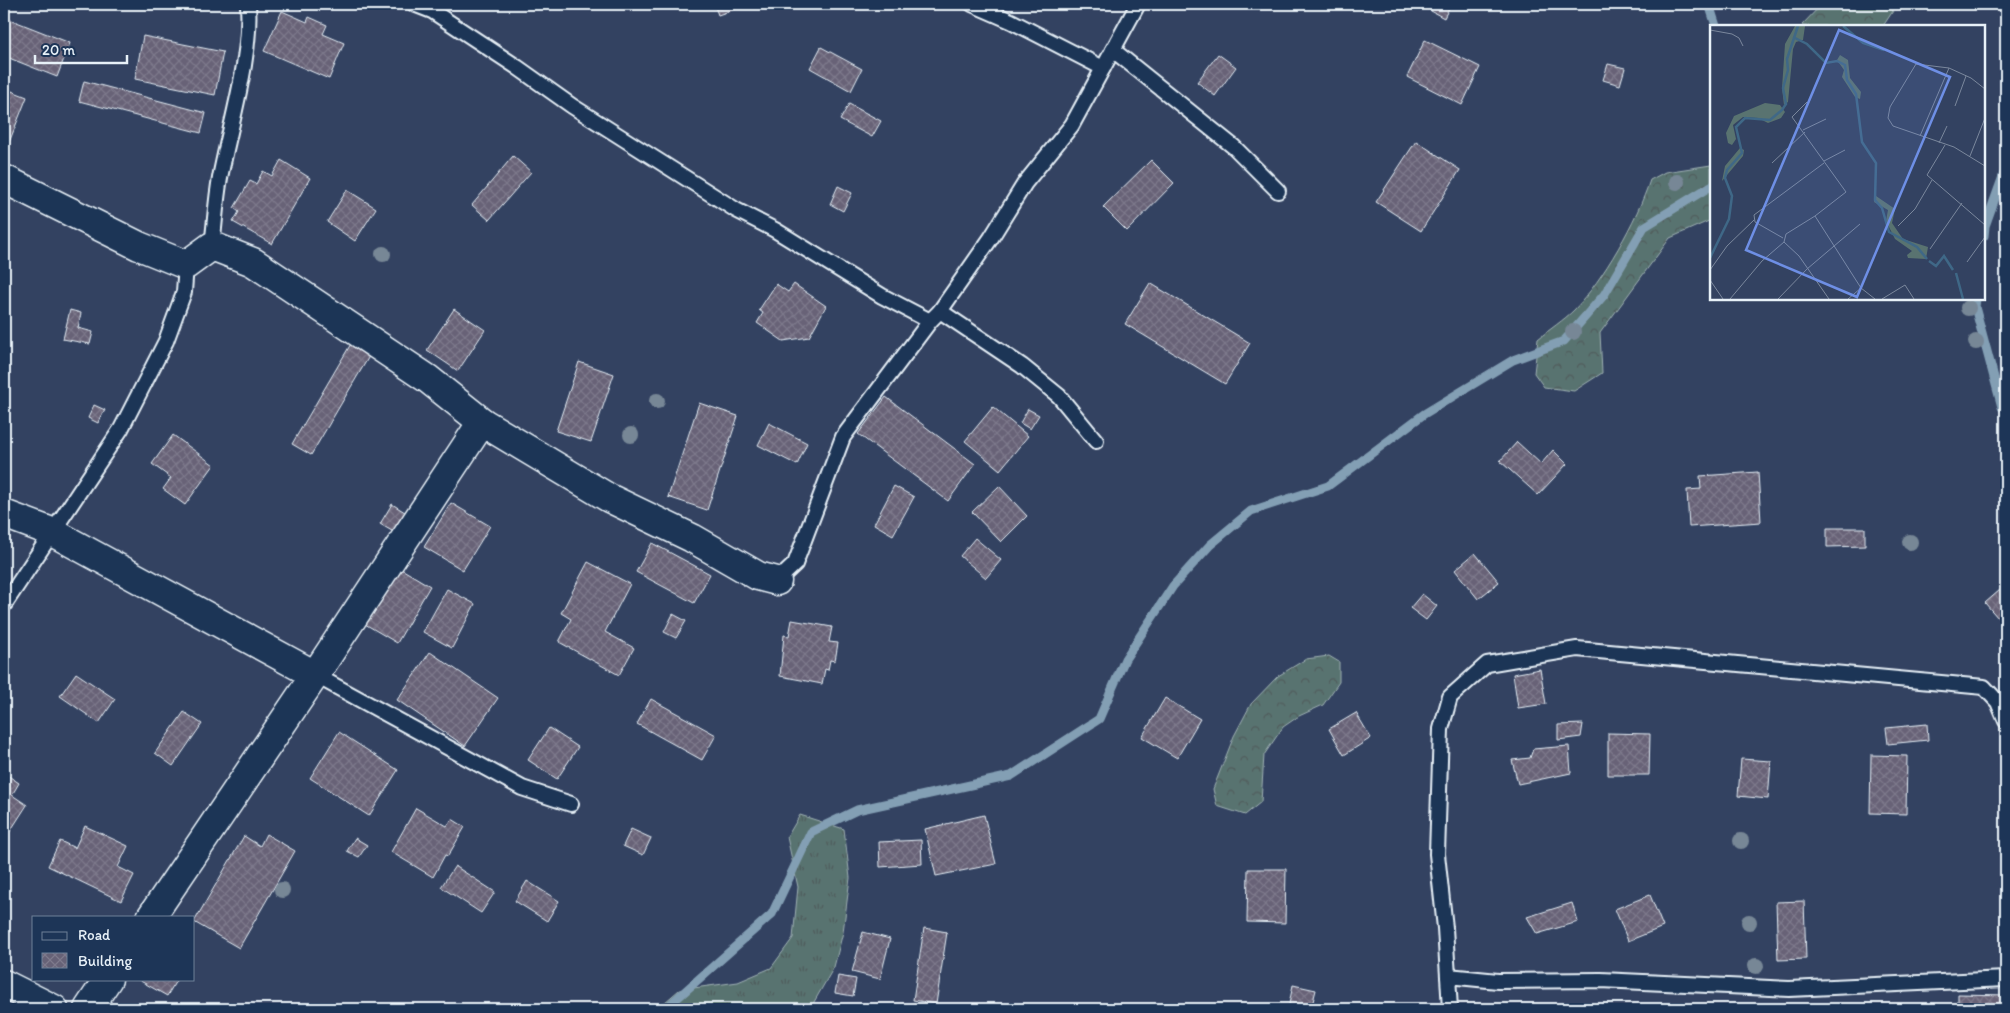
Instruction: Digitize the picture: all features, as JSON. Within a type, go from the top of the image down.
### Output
[{"type":"street","points":[[4,180],[139,246],[186,265],[212,246],[253,262],[428,379],[482,422],[609,498],[692,538],[758,576],[777,581]]},
{"type":"street","points":[[152,916],[315,676],[482,422]]},
{"type":"street","points":[[4,514],[52,532],[315,676]]},
{"type":"street","points":[[88,1009],[107,980]]},
{"type":"street","points":[[4,984],[54,1009]]},
{"type":"lane","points":[[212,246],[220,180],[244,58],[249,20],[248,4]]},
{"type":"lane","points":[[414,4],[439,16],[518,67],[572,106],[736,210],[775,230],[882,296],[930,321]]},
{"type":"lane","points":[[972,4],[1011,21],[1103,68]]},
{"type":"lane","points":[[777,581],[795,564],[843,437],[930,321],[940,311],[991,238],[1025,183],[1072,125],[1138,4]]},
{"type":"lane","points":[[1113,50],[1234,147],[1278,191]]},
{"type":"lane","points":[[4,605],[121,429],[166,341],[184,292],[186,265]]},
{"type":"lane","points":[[940,311],[1022,366],[1059,396],[1096,441]]},
{"type":"lane","points":[[1450,1009],[1446,928],[1437,854],[1441,729],[1450,697],[1487,664],[1577,649],[1984,687],[1998,702],[2006,721]]},
{"type":"lane","points":[[315,676],[522,788],[571,804]]},
{"type":"lane","points":[[1448,976],[1498,980],[1601,980],[1789,989],[2006,979]]},
{"type":"green space","points":[[1822,4],[1891,4],[1893,11],[1884,25],[1802,25]]},
{"type":"green space","points":[[1710,165],[1710,220],[1670,238],[1600,333],[1602,373],[1574,391],[1544,387],[1534,373],[1538,339],[1574,310],[1596,283],[1628,231],[1650,180],[1665,172]]},
{"type":"green space","points":[[1329,656],[1339,662],[1339,682],[1323,705],[1299,716],[1283,727],[1264,755],[1261,802],[1245,815],[1217,806],[1213,789],[1234,736],[1251,704],[1278,676],[1306,659]]},
{"type":"green space","points":[[800,815],[844,829],[850,878],[843,932],[834,967],[810,1009],[657,1009],[679,990],[738,982],[771,968],[793,938],[798,887],[787,837]]},
{"type":"building","points":[[714,4],[749,4],[718,15]]},
{"type":"building","points":[[1434,4],[1450,6],[1444,18],[1431,11]]},
{"type":"building","points":[[282,11],[307,22],[309,17],[327,25],[323,34],[344,43],[329,79],[264,51]]},
{"type":"building","points":[[4,17],[70,43],[57,77],[4,56]]},
{"type":"building","points":[[143,36],[223,52],[215,95],[135,79]]},
{"type":"building","points":[[1425,40],[1480,67],[1462,105],[1407,77]]},
{"type":"building","points":[[821,47],[862,69],[851,91],[810,68]]},
{"type":"building","points":[[1218,54],[1236,67],[1215,96],[1197,82]]},
{"type":"building","points":[[1608,64],[1625,68],[1620,85],[1603,80]]},
{"type":"building","points":[[84,81],[206,113],[201,133],[79,101]]},
{"type":"building","points":[[4,88],[27,97],[4,155]]},
{"type":"building","points":[[849,104],[881,121],[872,137],[840,120]]},
{"type":"building","points":[[1416,141],[1460,170],[1421,231],[1376,202]]},
{"type":"building","points":[[513,156],[531,172],[489,220],[472,205]]},
{"type":"building","points":[[281,160],[310,178],[272,244],[233,222],[239,212],[234,208],[250,181],[256,184],[263,171],[272,176]]},
{"type":"building","points":[[1151,160],[1174,183],[1127,231],[1103,207]]},
{"type":"building","points":[[838,186],[852,193],[843,211],[830,204]]},
{"type":"building","points":[[347,190],[376,208],[355,241],[327,222]]},
{"type":"building","points":[[1150,283],[1250,343],[1225,384],[1125,324]]},
{"type":"building","points":[[776,284],[788,292],[794,284],[826,306],[809,337],[783,341],[757,323],[763,313],[759,310]]},
{"type":"building","points":[[454,309],[485,330],[458,371],[427,350]]},
{"type":"building","points":[[70,310],[81,313],[78,328],[93,332],[90,344],[63,339]]},
{"type":"building","points":[[352,342],[371,353],[311,455],[292,444]]},
{"type":"building","points":[[579,362],[614,374],[591,442],[556,431]]},
{"type":"building","points":[[886,397],[975,464],[948,501],[858,434]]},
{"type":"building","points":[[699,403],[738,416],[707,510],[668,497]]},
{"type":"building","points":[[94,405],[105,410],[98,423],[88,418]]},
{"type":"building","points":[[993,407],[1028,436],[1000,470],[965,441]]},
{"type":"building","points":[[1028,409],[1039,415],[1030,429],[1020,423]]},
{"type":"building","points":[[769,423],[807,443],[797,465],[758,445]]},
{"type":"building","points":[[173,435],[214,465],[185,505],[163,489],[171,478],[152,464]]},
{"type":"building","points":[[1517,442],[1541,464],[1553,450],[1567,464],[1538,495],[1500,461]]},
{"type":"building","points":[[1758,472],[1761,522],[1689,527],[1687,490],[1701,489],[1700,476]]},
{"type":"building","points":[[894,486],[914,497],[893,535],[874,524]]},
{"type":"building","points":[[999,486],[1027,516],[1001,542],[972,512]]},
{"type":"building","points":[[451,503],[490,526],[463,570],[424,547]]},
{"type":"building","points":[[392,504],[408,514],[397,534],[380,524]]},
{"type":"building","points":[[1827,528],[1865,528],[1865,546],[1827,547]]},
{"type":"building","points":[[975,538],[1001,560],[986,578],[960,556]]},
{"type":"building","points":[[652,543],[710,574],[694,603],[636,572]]},
{"type":"building","points":[[1475,553],[1499,582],[1478,599],[1455,570]]},
{"type":"building","points":[[588,562],[630,584],[605,632],[634,648],[619,675],[559,642],[571,619],[561,613]]},
{"type":"building","points":[[398,567],[430,586],[397,643],[365,624]]},
{"type":"building","points":[[447,589],[475,604],[452,648],[423,632]]},
{"type":"building","points":[[2000,590],[2006,598],[2005,626],[1985,603]]},
{"type":"building","points":[[1422,594],[1437,606],[1426,620],[1410,608]]},
{"type":"building","points":[[673,614],[686,621],[676,638],[664,632]]},
{"type":"building","points":[[792,620],[832,627],[829,642],[838,643],[835,661],[830,660],[828,670],[825,669],[822,684],[780,676],[784,635],[789,636]]},
{"type":"building","points":[[430,652],[498,698],[465,746],[397,700]]},
{"type":"building","points":[[1540,669],[1546,704],[1518,708],[1513,674]]},
{"type":"building","points":[[76,673],[115,699],[99,723],[60,696]]},
{"type":"building","points":[[1165,698],[1200,719],[1177,758],[1142,737]]},
{"type":"building","points":[[651,699],[716,735],[702,760],[637,724]]},
{"type":"building","points":[[184,712],[202,724],[173,766],[155,753]]},
{"type":"building","points":[[1356,713],[1371,738],[1344,755],[1329,729]]},
{"type":"building","points":[[1583,724],[1581,737],[1558,740],[1558,725]]},
{"type":"building","points":[[1927,724],[1928,740],[1888,744],[1886,728]]},
{"type":"building","points":[[549,728],[578,747],[557,779],[528,760]]},
{"type":"building","points":[[339,732],[398,770],[369,816],[310,778]]},
{"type":"building","points":[[1608,733],[1650,734],[1649,775],[1608,775]]},
{"type":"building","points":[[1569,746],[1571,773],[1518,784],[1512,760],[1530,758],[1533,749]]},
{"type":"building","points":[[1871,755],[1907,756],[1906,814],[1870,813]]},
{"type":"building","points":[[1741,759],[1771,761],[1768,799],[1738,796]]},
{"type":"building","points":[[4,773],[19,783],[12,795],[27,805],[9,833],[4,830]]},
{"type":"building","points":[[416,808],[447,826],[452,819],[465,827],[448,856],[445,855],[433,877],[391,852]]},
{"type":"building","points":[[984,815],[996,864],[936,876],[925,829]]},
{"type":"building","points":[[85,826],[128,846],[118,867],[134,875],[121,901],[48,866],[60,841],[75,848]]},
{"type":"building","points":[[631,829],[651,838],[643,855],[623,846]]},
{"type":"building","points":[[266,834],[295,851],[239,948],[195,923],[195,920],[244,836],[260,846]]},
{"type":"building","points":[[355,838],[367,845],[359,857],[347,851]]},
{"type":"building","points":[[921,840],[922,864],[880,867],[879,842]]},
{"type":"building","points":[[455,866],[495,892],[481,913],[441,887]]},
{"type":"building","points":[[1248,869],[1286,869],[1285,923],[1247,922]]},
{"type":"building","points":[[527,881],[559,901],[547,921],[515,901]]},
{"type":"building","points":[[1650,895],[1663,927],[1628,941],[1615,909]]},
{"type":"building","points":[[1804,901],[1806,959],[1778,960],[1776,902]]},
{"type":"building","points":[[1572,903],[1578,922],[1537,934],[1527,917]]},
{"type":"building","points":[[924,928],[947,932],[936,1004],[913,1000]]},
{"type":"building","points":[[863,932],[890,939],[880,979],[852,972]]},
{"type":"building","points":[[838,976],[856,979],[853,996],[835,993]]},
{"type":"building","points":[[139,980],[176,980],[167,996]]},
{"type":"building","points":[[1293,985],[1316,990],[1311,1009],[1288,1009]]},
{"type":"building","points":[[1958,994],[2006,995],[2006,1009],[1958,1009]]},
{"type":"waterway","points":[[1709,4],[1716,25]]},
{"type":"waterway","points":[[1985,226],[2006,168]]},
{"type":"waterway","points":[[665,1009],[772,914],[811,832],[857,810],[1011,776],[1099,719],[1125,659],[1173,586],[1210,545],[1251,511],[1328,486],[1424,414],[1513,360],[1564,341],[1604,295],[1644,227],[1710,187]]},
{"type":"waterway","points":[[1976,300],[1975,307],[2002,407]]}]
